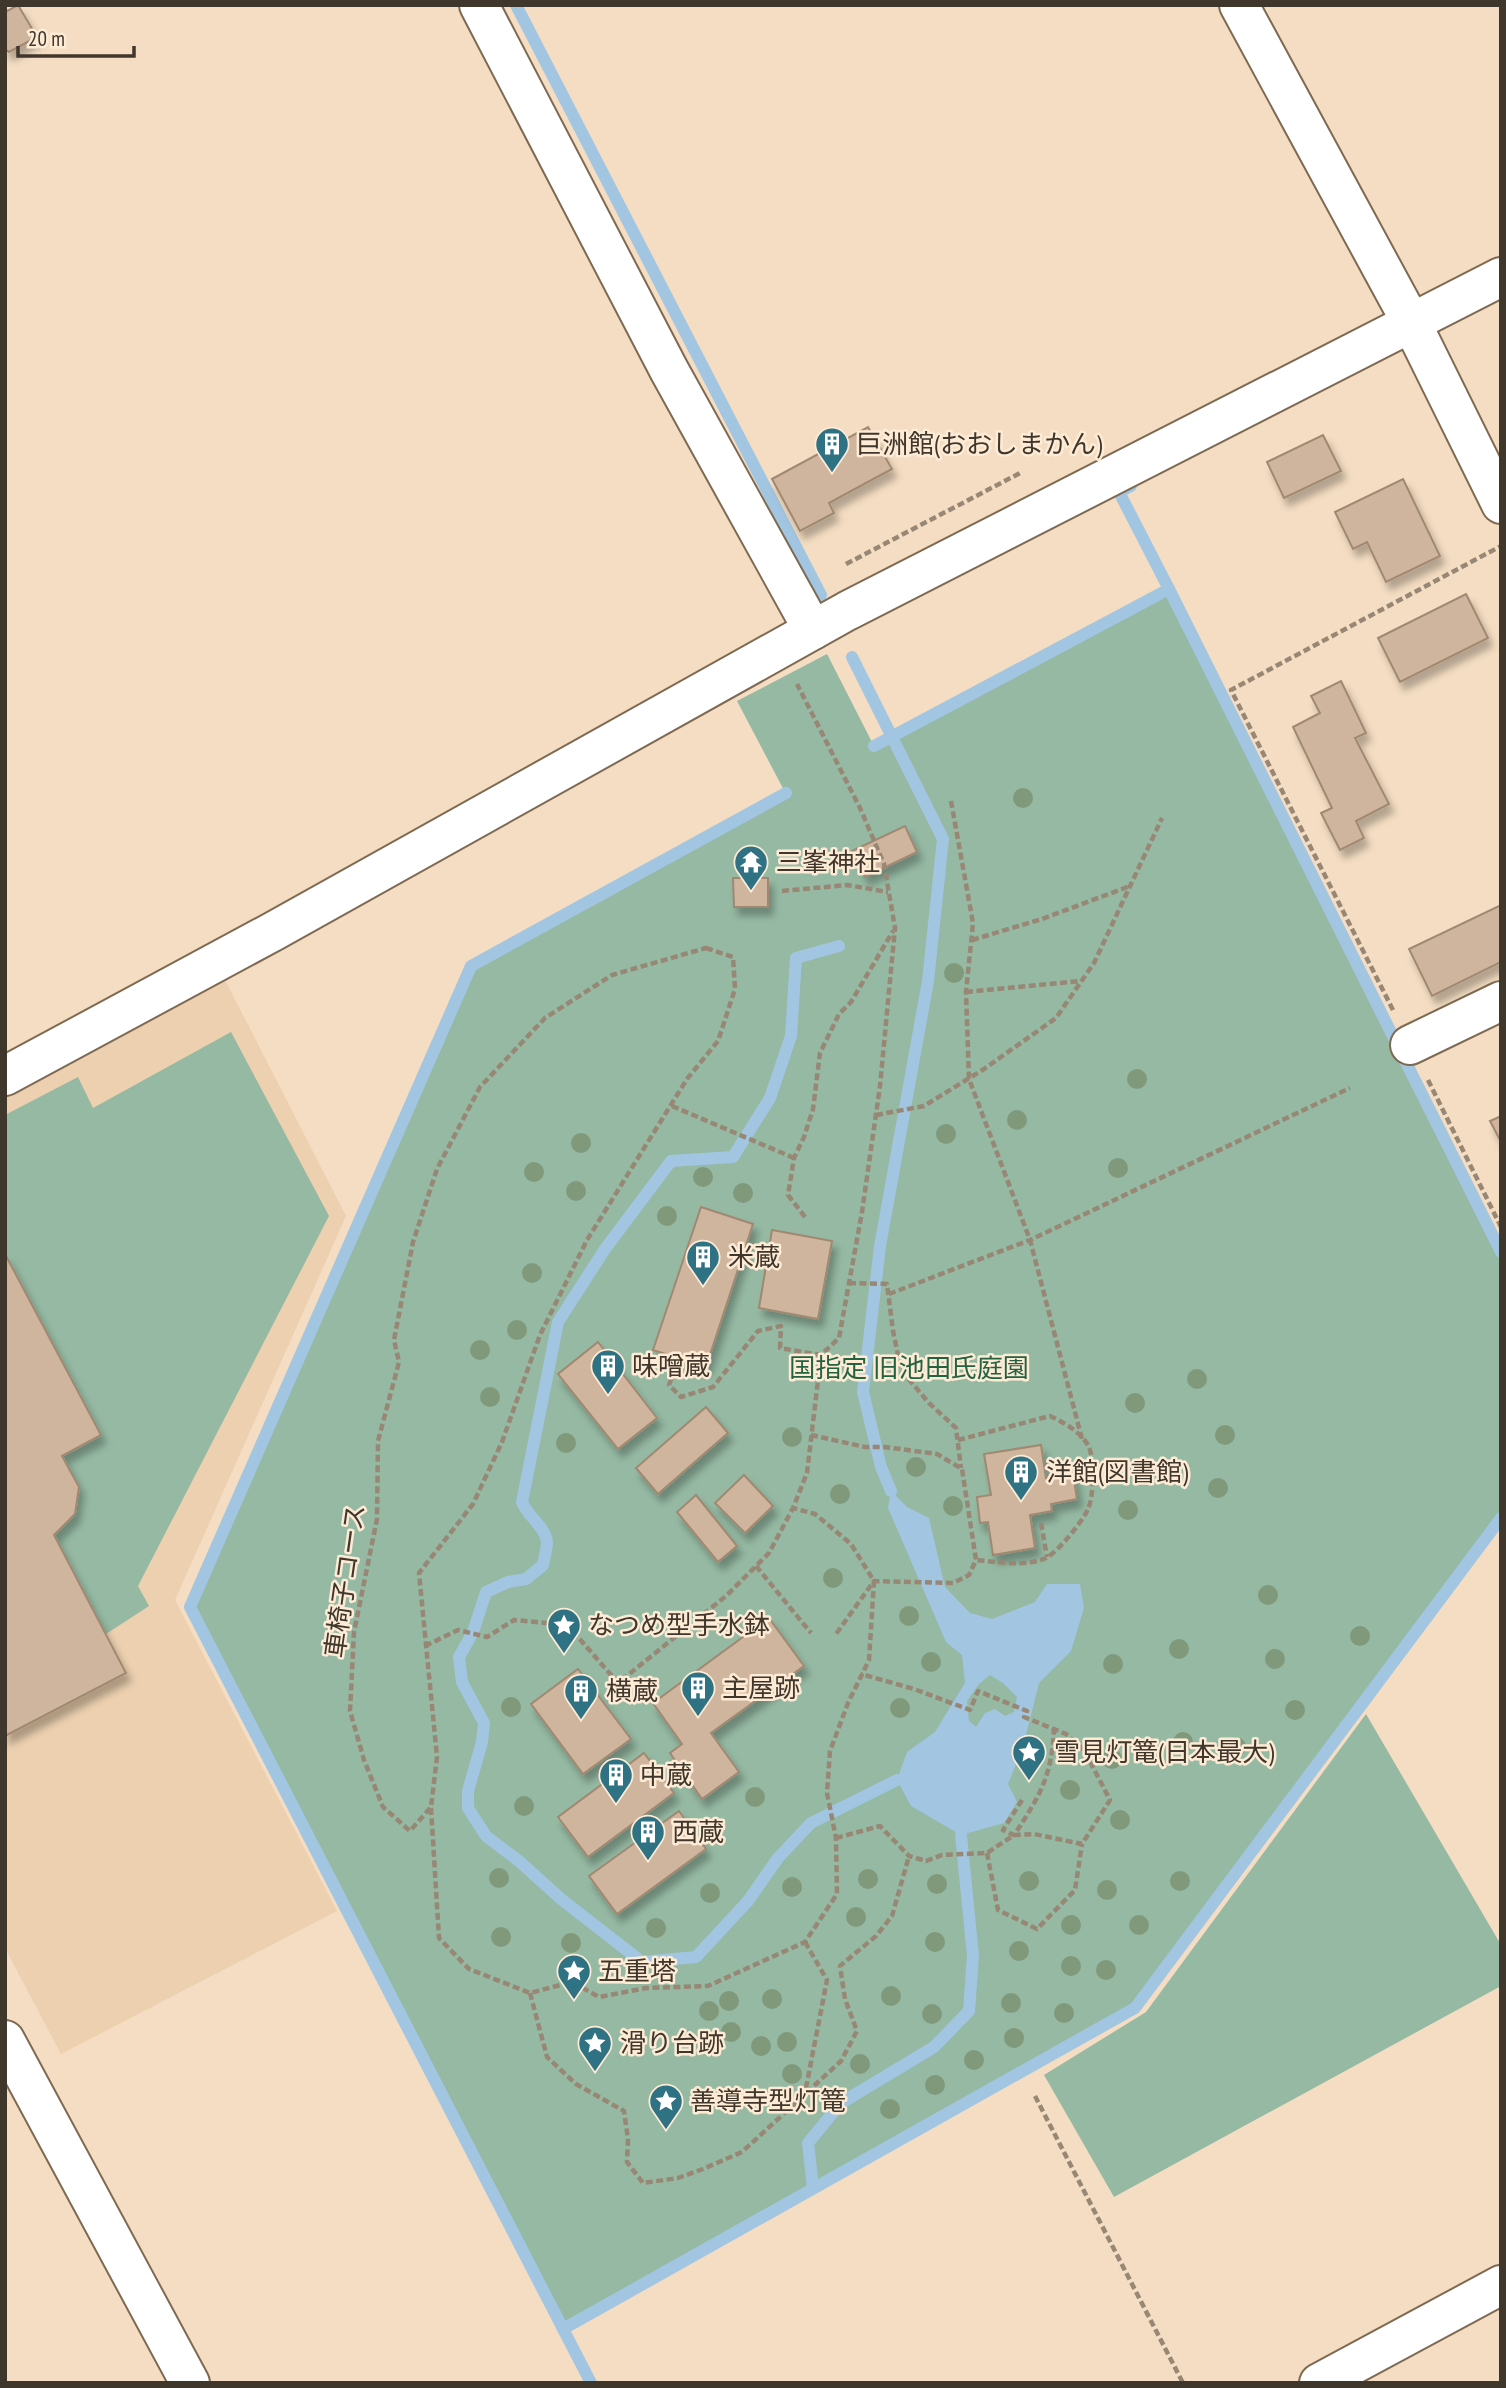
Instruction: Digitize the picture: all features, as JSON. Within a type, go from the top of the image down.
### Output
[{"type":"street","points":[[479,5],[669,370],[813,630]]},
{"type":"street","points":[[1239,5],[1410,322],[1501,504]]},
{"type":"street","points":[[5,1076],[286,925],[779,648],[1501,276]]},
{"type":"street","points":[[1410,1045],[1501,1001]]},
{"type":"street","points":[[5,2040],[190,2383]]},
{"type":"street","points":[[1319,2383],[1501,2286]]},
{"type":"path","points":[[1501,546],[1231,690],[1501,1227]]},
{"type":"path","points":[[425,1646],[458,1630],[487,1637],[514,1620],[546,1623],[578,1637],[618,1683],[726,1597],[769,1553],[793,1508],[807,1473],[821,1356],[839,1338],[862,1212],[876,1115],[895,928],[884,864],[860,808],[779,648]]},
{"type":"path","points":[[951,801],[973,923],[966,992],[968,1079],[1030,1240],[1082,1438]]},
{"type":"path","points":[[876,1115],[924,1106],[1056,1018],[1094,963],[1162,818]]},
{"type":"path","points":[[782,891],[847,885],[888,892]]},
{"type":"path","points":[[972,940],[1042,919],[1131,886]]},
{"type":"path","points":[[805,1217],[788,1195],[794,1158],[814,1109],[820,1053],[839,1014],[851,1002],[895,928]]},
{"type":"path","name":"車椅子コース","points":[[706,948],[733,957],[735,989],[718,1041],[687,1079],[581,1252],[540,1335],[502,1442],[473,1504],[419,1573],[425,1646],[437,1757],[431,1807],[410,1832],[383,1807],[364,1760],[350,1712],[354,1632],[377,1519],[378,1441],[399,1362],[394,1340],[414,1242],[437,1169],[480,1087],[545,1018],[612,975],[706,948]]},
{"type":"path","points":[[966,992],[1082,981]]},
{"type":"path","points":[[889,1294],[1030,1240],[1350,1088]]},
{"type":"path","points":[[672,1106],[794,1158]]},
{"type":"path","points":[[849,1283],[887,1284],[892,1331],[901,1370],[929,1403],[956,1428],[976,1560],[969,1575],[953,1583],[874,1581]]},
{"type":"path","points":[[675,1369],[669,1385],[681,1397],[713,1387],[758,1331],[781,1326],[780,1348],[821,1356]]},
{"type":"path","points":[[958,1440],[1050,1416],[1070,1426],[1090,1447],[1093,1479],[1088,1509],[1071,1534],[1047,1558],[1013,1564],[976,1560]]},
{"type":"path","points":[[811,1435],[865,1447],[937,1454],[962,1469]]},
{"type":"path","points":[[431,1807],[439,1938],[469,1969],[530,1993],[572,1982],[599,1997],[646,1988],[708,1986],[805,1942],[837,1894],[836,1838],[827,1793],[830,1751],[848,1703],[869,1660],[874,1581],[851,1544],[815,1514],[793,1508]]},
{"type":"path","points":[[1041,1523],[1047,1558]]},
{"type":"path","points":[[756,1566],[811,1633]]},
{"type":"path","points":[[836,1634],[874,1581]]},
{"type":"path","points":[[862,1674],[914,1689],[970,1710],[978,1691],[1027,1711],[1024,1717],[1066,1734],[1084,1750],[1110,1800],[1082,1844],[1074,1890],[1037,1929],[998,1910],[987,1853]]},
{"type":"path","points":[[836,1838],[880,1826],[909,1856],[926,1861],[942,1855],[987,1853],[1014,1835],[1038,1799],[1053,1759],[1054,1728]]},
{"type":"path","points":[[1022,1800],[1003,1830],[1014,1835],[1034,1834],[1082,1844]]},
{"type":"path","points":[[530,1993],[547,2057],[576,2084],[624,2111],[628,2139],[627,2162],[643,2183],[678,2178],[704,2169],[743,2152],[841,2061],[857,2031],[845,1999],[840,1966],[876,1936],[892,1916],[909,1856]]},
{"type":"path","points":[[805,1942],[827,1980],[805,2094]]},
{"type":"path","points":[[1035,2096],[1183,2383]]},
{"type":"shaded area","points":[[222,974],[346,1216],[175,1600],[337,1911],[61,2054],[5,1948],[5,1093]]},
{"type":"green space","name":"国指定 旧池田氏庭園","points":[[1169,589],[1501,1252],[1501,1518],[1135,2008],[563,2329],[190,1607],[471,966],[786,794],[737,701],[827,654],[874,746]]},
{"type":"green space","points":[[231,1032],[329,1216],[138,1586],[149,1606],[106,1634],[54,1535],[75,1514],[79,1487],[62,1456],[101,1435],[5,1254],[5,1115],[78,1077],[93,1108]]},
{"type":"green space","points":[[1366,1714],[1501,1945],[1501,1986],[1114,2197],[1044,2075],[1146,2012]]},
{"type":"water","points":[[891,1491],[907,1507],[929,1518],[945,1587],[970,1613],[992,1619],[1035,1602],[1047,1584],[1080,1584],[1084,1608],[1071,1651],[1039,1683],[1023,1747],[1008,1784],[1017,1802],[1004,1823],[961,1835],[911,1806],[897,1780],[907,1752],[935,1732],[965,1683],[962,1655],[946,1642],[888,1508]],"holes":[[[990,1675],[1017,1697],[1014,1712],[1005,1716],[995,1709],[985,1713],[976,1727],[969,1721],[967,1701],[979,1684]]]},
{"type":"building","points":[[18,5],[37,37],[9,52],[5,49],[5,12]]},
{"type":"building","name":"巨洲館(おおしまかん)","points":[[868,427],[892,469],[829,503],[834,513],[800,531],[772,479]]},
{"type":"building","points":[[1323,435],[1341,471],[1284,498],[1267,462]]},
{"type":"building","points":[[1403,479],[1440,556],[1386,582],[1367,542],[1353,549],[1335,512]]},
{"type":"building","points":[[1466,594],[1488,638],[1400,682],[1378,638]]},
{"type":"building","points":[[1341,681],[1366,733],[1355,738],[1389,804],[1356,821],[1364,838],[1340,850],[1321,813],[1332,808],[1293,727],[1320,713],[1311,696]]},
{"type":"building","points":[[905,826],[917,852],[865,877],[852,851]]},
{"type":"building","name":"三峯神社","points":[[733,878],[768,878],[768,907],[734,907]]},
{"type":"building","points":[[1501,905],[1501,962],[1432,996],[1409,949]]},
{"type":"building","points":[[1501,1116],[1501,1142],[1490,1121]]},
{"type":"building","name":"米蔵","points":[[701,1207],[753,1224],[706,1367],[653,1350]]},
{"type":"building","points":[[772,1230],[832,1241],[818,1319],[759,1308]]},
{"type":"building","points":[[5,1254],[101,1435],[62,1456],[79,1487],[75,1514],[54,1535],[126,1673],[5,1736]]},
{"type":"building","name":"味噌蔵","points":[[598,1342],[657,1418],[618,1449],[558,1374]]},
{"type":"building","points":[[706,1407],[728,1433],[658,1494],[636,1468]]},
{"type":"building","name":"洋館(図書館)","points":[[1041,1445],[1046,1478],[1073,1474],[1077,1499],[1051,1504],[1052,1511],[1030,1515],[1035,1548],[993,1555],[988,1522],[980,1523],[977,1497],[991,1495],[984,1454]]},
{"type":"building","points":[[744,1475],[773,1506],[745,1533],[715,1503]]},
{"type":"building","points":[[696,1495],[737,1546],[718,1562],[677,1512]]},
{"type":"building","name":"主屋跡","points":[[769,1618],[804,1666],[711,1733],[739,1772],[702,1799],[670,1753],[682,1744],[653,1703]]},
{"type":"building","name":"横蔵","points":[[578,1669],[631,1739],[583,1774],[531,1704]]},
{"type":"building","name":"中蔵","points":[[644,1753],[674,1793],[588,1857],[558,1817]]},
{"type":"building","name":"西蔵","points":[[679,1811],[706,1849],[617,1914],[589,1876]]},
{"type":"waterway","points":[[516,5],[821,595]]},
{"type":"waterway","points":[[874,746],[1169,589],[1119,492],[1131,486]]},
{"type":"waterway","points":[[1169,589],[1501,1252]]},
{"type":"waterway","points":[[852,657],[943,839],[928,981],[880,1246],[863,1392],[881,1467],[891,1491]]},
{"type":"waterway","points":[[591,2383],[190,1607],[471,966],[786,793]]},
{"type":"waterway","points":[[839,946],[796,958],[791,1036],[770,1098],[733,1157],[671,1161],[605,1249],[558,1322],[522,1502],[546,1536],[543,1565],[526,1579],[508,1582],[486,1592],[473,1632],[459,1657],[462,1682],[484,1723],[482,1742],[468,1791],[468,1808],[486,1836],[642,1962],[696,1957],[748,1901],[778,1858],[811,1823],[897,1780]]},
{"type":"waterway","points":[[563,2329],[1135,2008],[1501,1518]]},
{"type":"waterway","points":[[813,2188],[808,2143],[841,2103],[934,2047],[969,2011],[973,1956],[961,1835]]},
{"type":"place","name":"巨洲館(おおしまかん)","points":[[832,474]]},
{"type":"place","name":"三峯神社","points":[[751,892]]},
{"type":"place","name":"米蔵","points":[[703,1287]]},
{"type":"place","name":"味噌蔵","points":[[608,1396]]},
{"type":"place","name":"洋館(図書館)","points":[[1021,1502]]},
{"type":"place","name":"なつめ型手水鉢","points":[[564,1655]]},
{"type":"place","name":"主屋跡","points":[[698,1718]]},
{"type":"place","name":"横蔵","points":[[581,1721]]},
{"type":"place","name":"雪見灯篭(日本最大)","points":[[1029,1782]]},
{"type":"place","name":"中蔵","points":[[616,1805]]},
{"type":"place","name":"西蔵","points":[[648,1862]]},
{"type":"place","name":"五重塔","points":[[574,2001]]},
{"type":"place","name":"滑り台跡","points":[[595,2073]]},
{"type":"place","name":"善導寺型灯篭","points":[[666,2131]]}]
